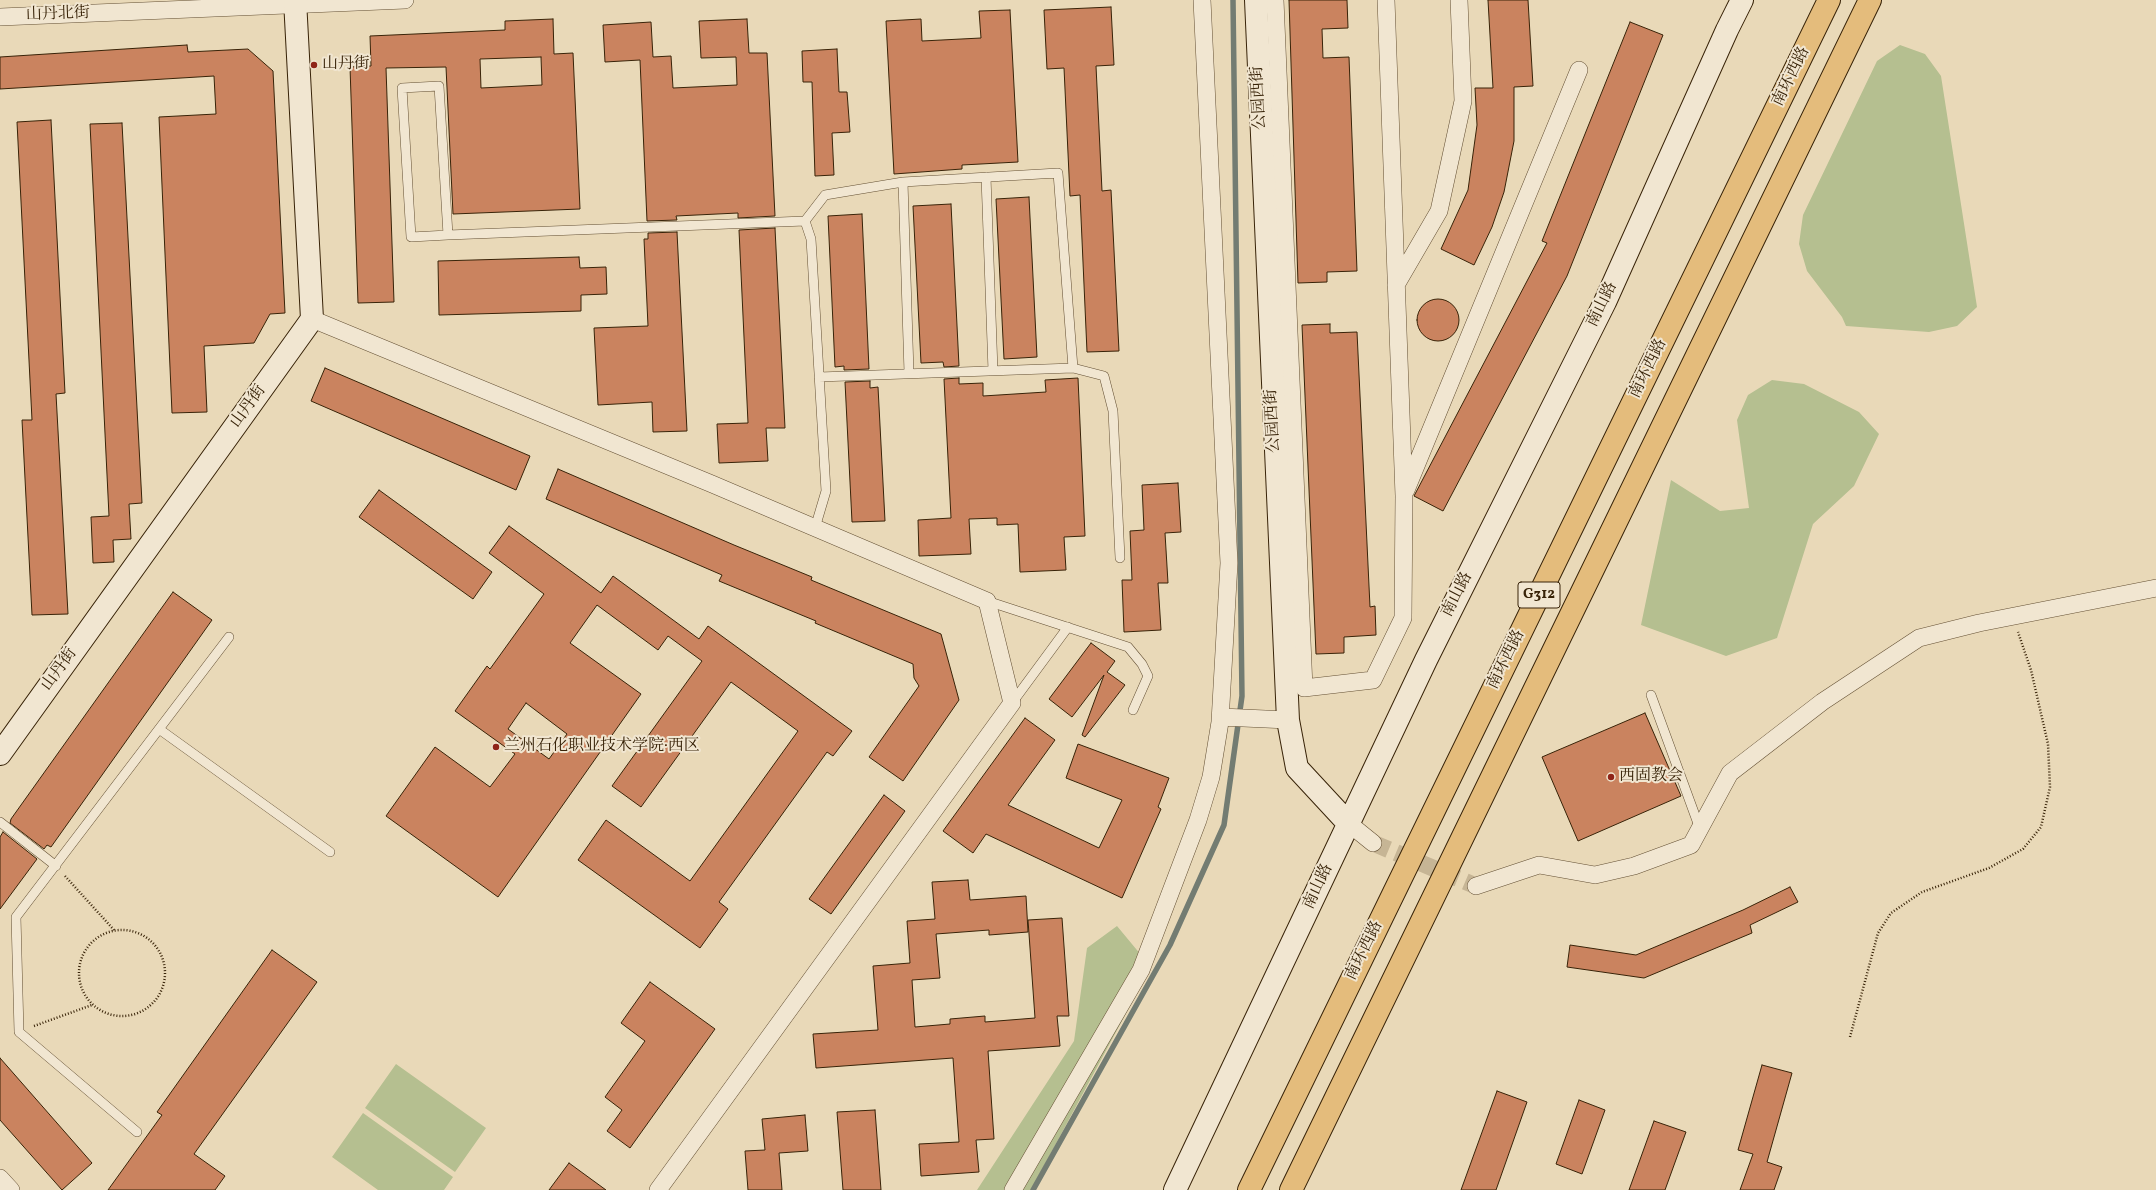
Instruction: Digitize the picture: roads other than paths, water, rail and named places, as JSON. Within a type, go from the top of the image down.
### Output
[{"type":"highway","name":"南环西路","points":[[1248,1190],[1829,0]]},
{"type":"highway","name":"G312","points":[[1291,1190],[1870,0]]},
{"type":"street","name":"山丹北街","points":[[0,17],[295,3],[404,0]]},
{"type":"street","points":[[1013,1190],[1141,970],[1170,899],[1212,777],[1226,717],[1229,563],[1202,0]]},
{"type":"street","name":"公园西街","points":[[1256,0],[1278,720],[1297,768],[1347,822]]},
{"type":"street","points":[[1275,0],[1304,688],[1373,680],[1403,618],[1404,496],[1386,0]]},
{"type":"street","points":[[1396,285],[1439,211],[1463,101],[1459,0]]},
{"type":"street","name":"南山路","points":[[1175,1190],[1336,852],[1347,822],[1426,660],[1605,302],[1727,30],[1742,0]]},
{"type":"street","points":[[295,3],[312,319],[987,601],[1012,702],[658,1190]]},
{"type":"street","points":[[1404,496],[1579,70]]},
{"type":"street","name":"山丹街","points":[[0,754],[312,319]]},
{"type":"street","points":[[1476,886],[1539,865],[1595,876],[1634,866],[1691,845],[1730,773],[1822,702],[1919,638],[2012,616],[2156,588]]},
{"type":"street","points":[[1226,717],[1278,720]]},
{"type":"street","points":[[1347,822],[1373,843]]},
{"type":"street","points":[[0,1178],[11,1190]]},
{"type":"lane","points":[[448,235],[438,86],[402,88],[411,237],[805,220],[825,195],[903,182],[1058,173],[1073,368]]},
{"type":"lane","points":[[986,177],[993,370]]},
{"type":"lane","points":[[903,182],[909,373]]},
{"type":"lane","points":[[805,220],[811,239],[826,492],[815,528]]},
{"type":"lane","points":[[819,377],[1073,368],[1104,376],[1113,411],[1120,558]]},
{"type":"lane","points":[[987,601],[1128,647],[1142,664],[1148,676],[1133,710]]},
{"type":"lane","points":[[1012,702],[1068,627]]},
{"type":"lane","points":[[137,1132],[19,1032],[16,917],[229,637]]},
{"type":"lane","points":[[1651,695],[1700,829]]},
{"type":"lane","points":[[159,729],[330,852]]},
{"type":"lane","points":[[0,822],[56,866]]},
{"type":"waterway","points":[[1033,1190],[1170,945],[1224,825],[1242,696],[1233,0]]},
{"type":"tunnel","points":[[1373,843],[1476,886]]},
{"type":"place","name":"山丹街","points":[[314,65]]},
{"type":"place","name":"兰州石化职业技术学院·西区","points":[[496,747]]},
{"type":"place","name":"西固教会","points":[[1611,777]]}]
